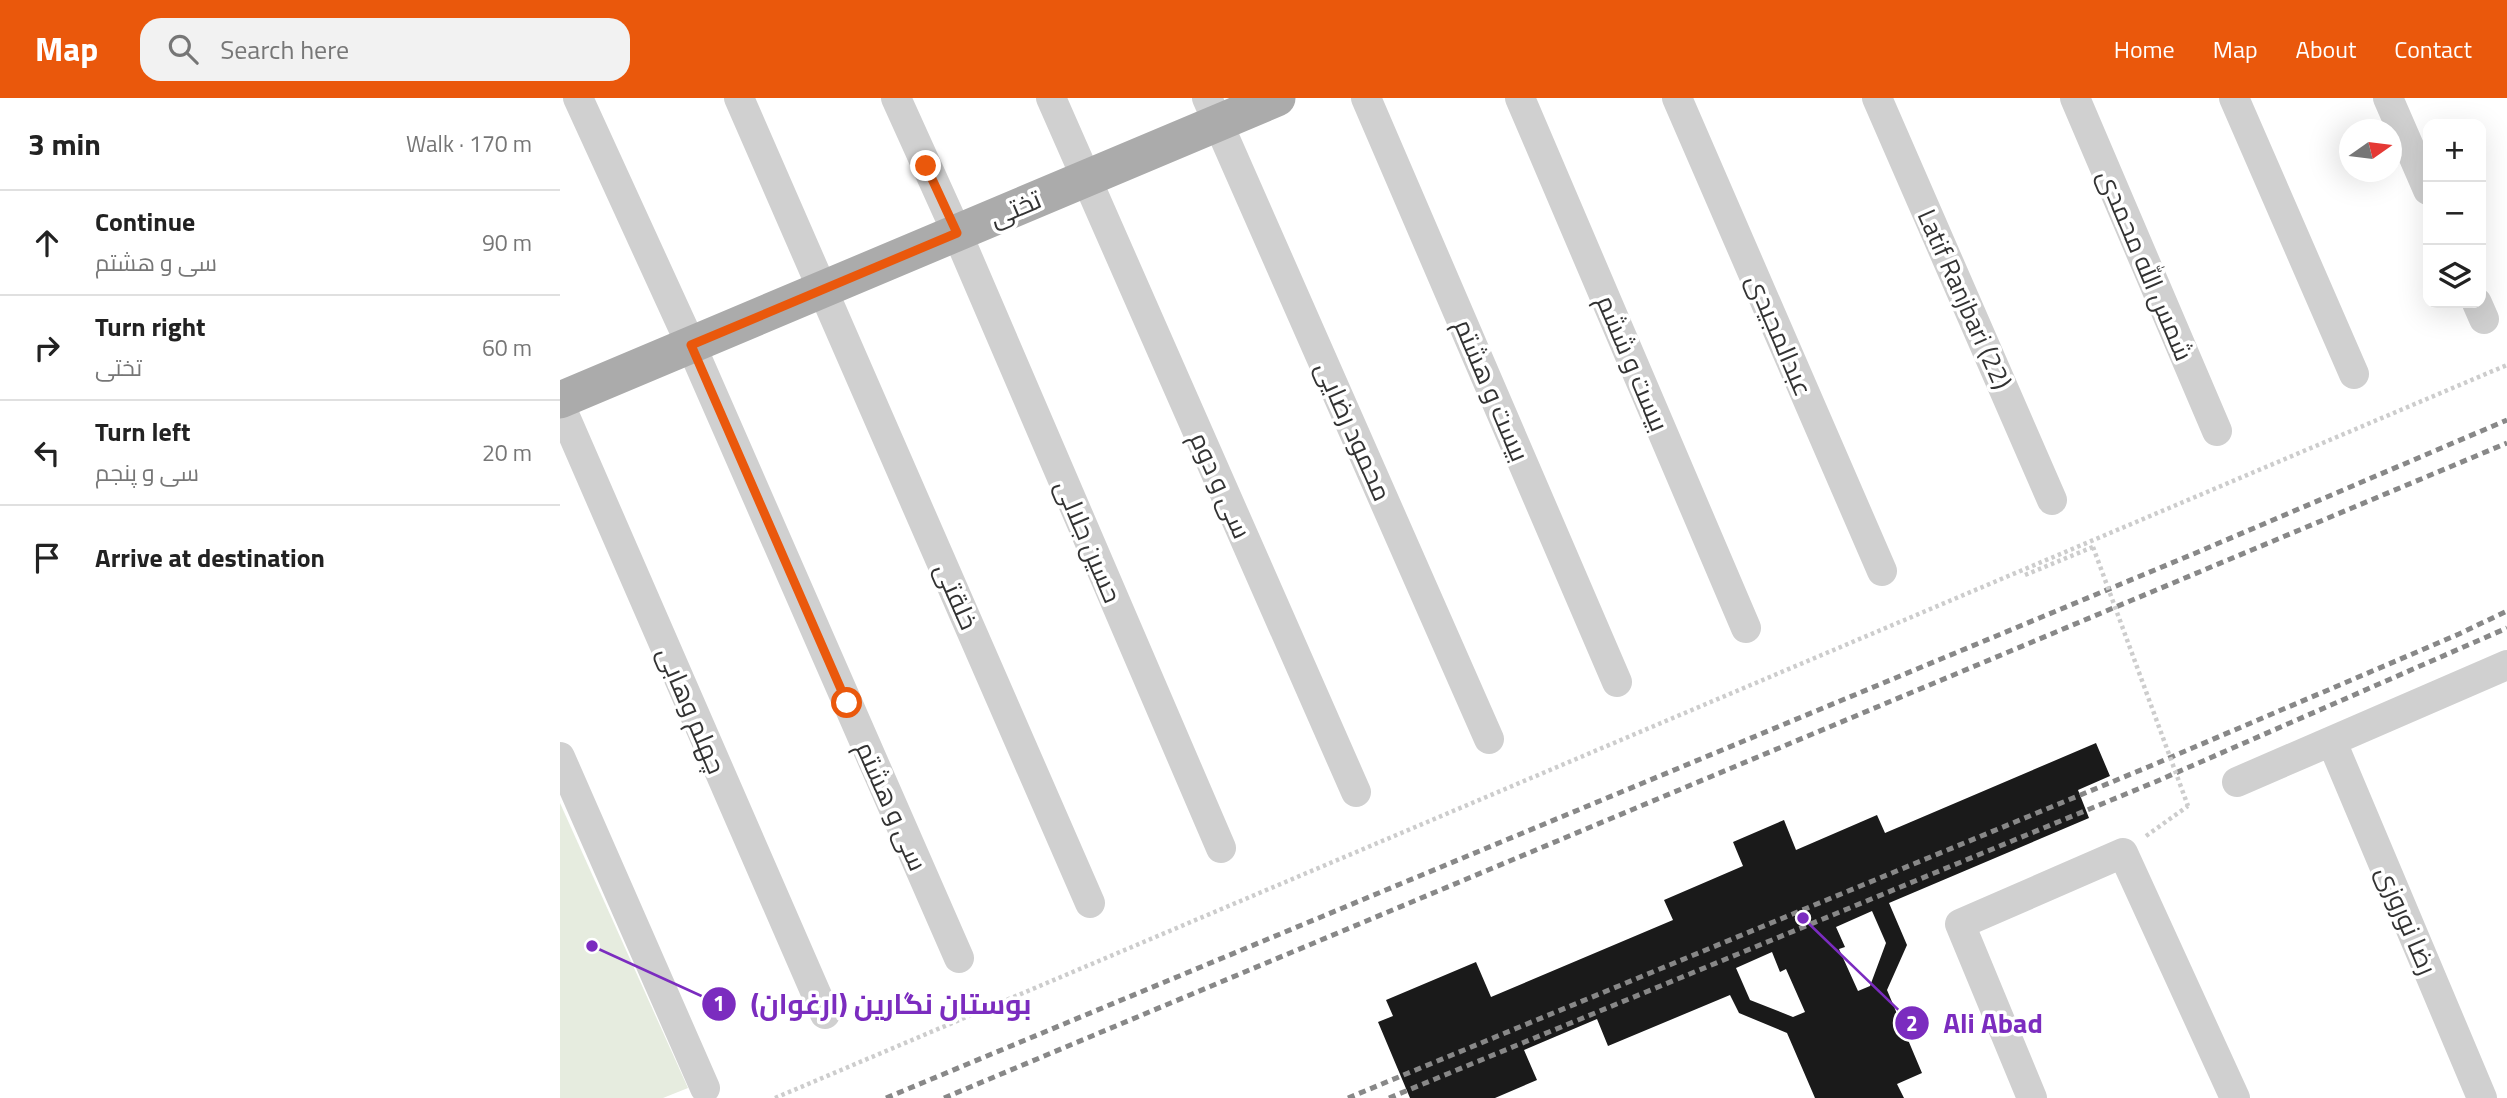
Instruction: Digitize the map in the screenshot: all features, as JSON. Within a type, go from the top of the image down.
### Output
[{"type":"main road","name":"تختی","points":[[560,403],[1087,178],[1213,110],[1277,98]]},
{"type":"street","name":"سی و هشتم","points":[[578,98],[691,345],[959,958]]},
{"type":"street","name":"خلقتی","points":[[739,98],[1090,903]]},
{"type":"street","name":"حسین جلالی","points":[[896,98],[957,233],[1221,848]]},
{"type":"street","name":"سی و دوم","points":[[1051,98],[1356,792]]},
{"type":"street","name":"بیست و هشتم","points":[[1366,98],[1617,682]]},
{"type":"street","name":"بیست و ششم","points":[[1520,98],[1746,628]]},
{"type":"street","name":"عبدالمجیدی","points":[[1677,98],[1882,571]]},
{"type":"street","name":"Latif Ranjbari (22)","points":[[1877,98],[2052,500]]},
{"type":"street","name":"شمس الله محمدی","points":[[2075,98],[2217,431]]},
{"type":"street","points":[[2234,98],[2354,374]]},
{"type":"street","points":[[2388,98],[2425,182]]},
{"type":"street","name":"محمود رضایی","points":[[1213,110],[1489,740]]},
{"type":"street","name":"چهلم وهابی","points":[[560,403],[825,1014]]},
{"type":"street","points":[[2237,782],[2507,665]]},
{"type":"street","name":"رضا نوروزی","points":[[2332,742],[2482,1098]]},
{"type":"street","points":[[560,757],[705,1088]]},
{"type":"street","points":[[2032,1098],[1960,924],[2123,853],[2235,1098]]},
{"type":"path","points":[[775,1098],[2507,365]]},
{"type":"path","points":[[2025,575],[2093,547],[2188,806],[2123,853]]},
{"type":"shaded area","points":[[560,803],[688,1088],[663,1098],[560,1098]]},
{"type":"building","points":[[2096,743],[2110,776],[2078,790],[2089,818],[1889,903],[1907,945],[1887,990],[1922,1073],[1897,1084],[1904,1098],[1815,1098],[1787,1033],[1739,1013],[1730,995],[1608,1046],[1597,1019],[1524,1050],[1537,1080],[1495,1098],[1410,1098],[1378,1022],[1393,1016],[1386,1000],[1476,962],[1491,997],[1673,920],[1664,900],[1743,866],[1733,842],[1784,820],[1796,850],[1877,815],[1885,833]],"holes":[[[1872,911],[1886,943],[1870,986],[1858,991],[1839,949],[1845,947],[1836,927]],[[1772,952],[1780,972],[1786,969],[1805,1012],[1793,1017],[1750,1000],[1736,968]]]},
{"type":"railway","points":[[886,1098],[2198,552],[2507,420]]},
{"type":"railway","points":[[944,1098],[2507,443]]},
{"type":"railway","points":[[1348,1098],[2148,767],[2507,611]]},
{"type":"railway","points":[[1389,1098],[2155,782],[2507,628]]},
{"type":"place","name":"Ali Abad","points":[[1803,918]]},
{"type":"place","name":"بوستان نگارین (ارغوان)","points":[[592,946]]},
{"type":"route","points":[[847,703],[691,345],[957,233],[926,166]]}]
